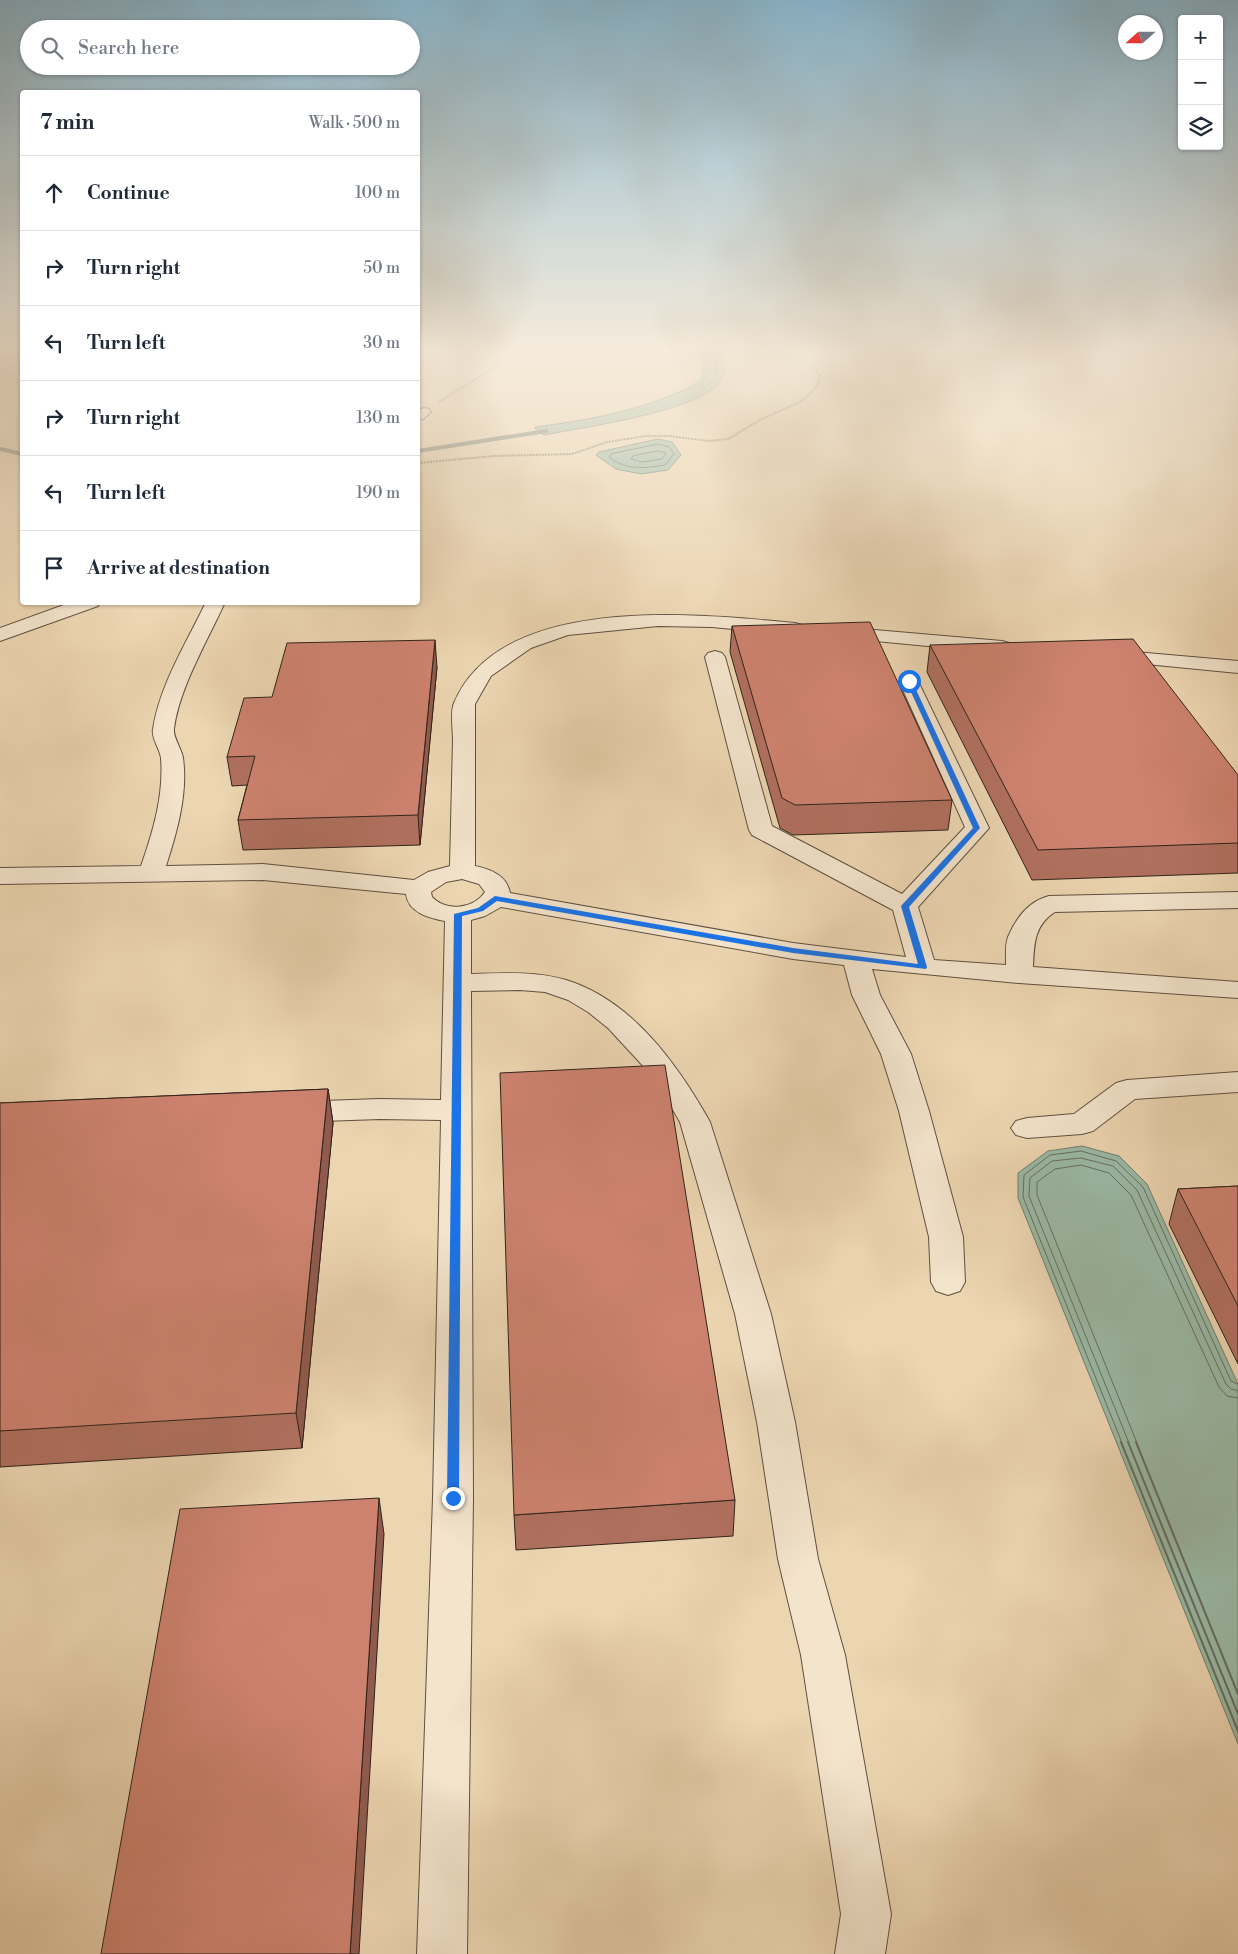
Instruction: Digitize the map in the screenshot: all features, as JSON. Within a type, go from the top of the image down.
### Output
[{"type":"street","points":[[0,635],[83,605]]},
{"type":"street","points":[[150,874],[162,842],[170,802],[172,757],[163,731],[175,688],[215,605]]},
{"type":"street","points":[[462,871],[464,704],[483,672],[524,644],[565,630],[658,620],[712,621],[1024,649]]},
{"type":"street","points":[[1092,655],[1238,667]]},
{"type":"street","points":[[715,657],[761,830],[905,906],[923,967]]},
{"type":"street","points":[[905,906],[977,828],[909,681]]},
{"type":"street","points":[[462,871],[473,872],[492,880],[498,892],[495,898],[481,909],[458,914],[446,914],[426,907],[421,901],[419,894],[421,888],[427,881],[436,876],[462,871]]},
{"type":"street","points":[[0,876],[263,872],[421,888]]},
{"type":"street","points":[[495,898],[793,951],[856,959],[1019,975],[1238,990]]},
{"type":"street","points":[[1019,975],[1021,938],[1036,912],[1049,904],[1238,900]]},
{"type":"street","points":[[442,1954],[453,1498],[458,914]]},
{"type":"street","points":[[856,959],[866,995],[896,1054],[914,1112],[946,1237],[948,1282]]},
{"type":"street","points":[[458,983],[514,982],[556,986],[594,1003],[634,1037],[683,1097],[695,1122],[753,1314],[776,1422],[798,1559],[823,1655],[866,1914],[860,1954]]},
{"type":"street","points":[[1027,1128],[1082,1124],[1127,1090],[1238,1082]]},
{"type":"street","points":[[263,1114],[380,1109],[456,1110]]},
{"type":"path","points":[[420,463],[507,455],[572,454],[584,448],[608,443]]},
{"type":"water","points":[[639,443],[673,443],[681,455],[668,470],[641,474],[616,469],[596,455],[599,452]]},
{"type":"water","points":[[1082,1146],[1119,1156],[1147,1184],[1238,1384],[1238,1744],[1018,1198],[1018,1173],[1048,1151]]},
{"type":"building","points":[[870,622],[952,800],[795,805],[782,798],[732,626]]},
{"type":"building","points":[[1133,639],[1238,775],[1238,843],[1038,850],[930,645]]},
{"type":"building","points":[[435,640],[418,815],[238,820],[255,756],[227,757],[244,698],[272,697],[287,643]]},
{"type":"building","points":[[665,1065],[735,1500],[514,1515],[500,1073]]},
{"type":"building","points":[[328,1089],[296,1413],[0,1431],[0,1103]]},
{"type":"building","points":[[1238,1186],[1238,1306],[1178,1189]]},
{"type":"building","points":[[379,1498],[350,1954],[101,1954],[180,1509]]},
{"type":"waterway","points":[[420,451],[468,443]]},
{"type":"waterway","points":[[0,449],[20,454]]},
{"type":"route","points":[[453,1498],[458,914],[470,913],[481,909],[490,904],[495,898],[793,951],[923,967],[905,906],[977,828],[909,681]]}]
